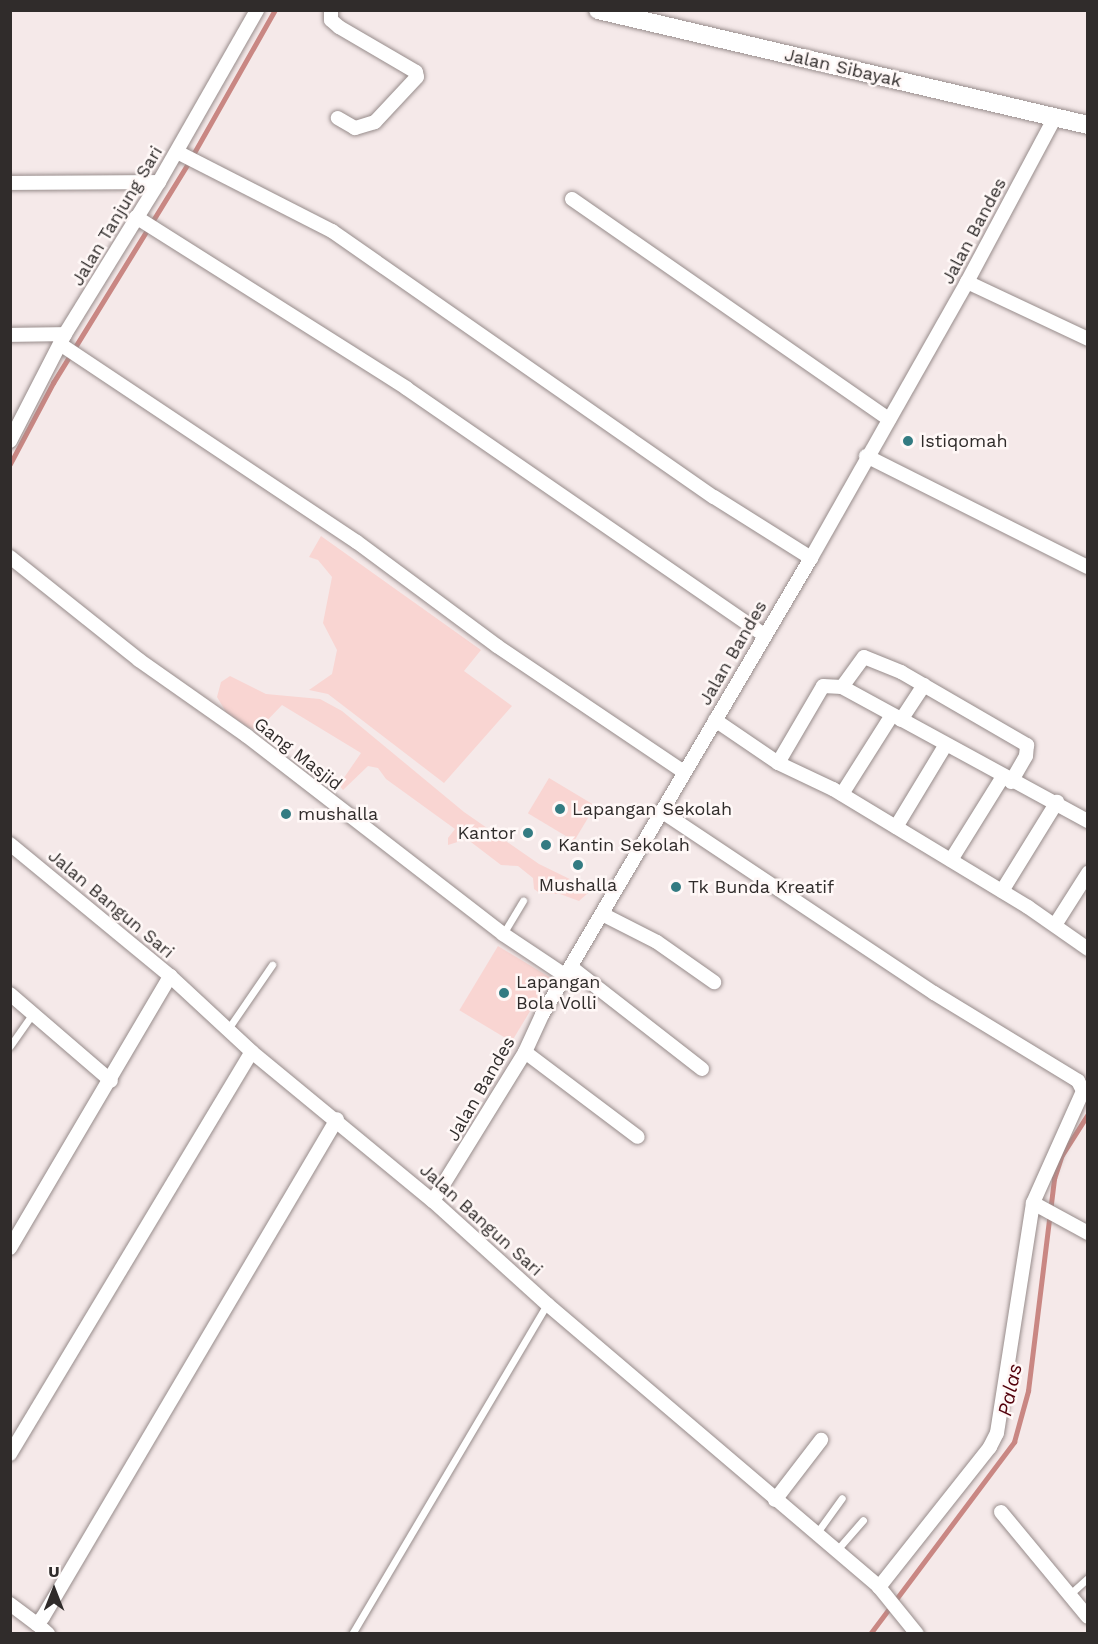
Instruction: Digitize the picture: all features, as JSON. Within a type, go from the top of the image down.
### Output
[{"type":"street","name":"Jalan Tanjung Sari","points":[[10,441],[141,219],[159,182],[181,155],[257,10]]},
{"type":"street","points":[[331,10],[331,20],[339,27],[416,72],[417,77],[375,122],[355,128],[338,118]]},
{"type":"street","name":"Jalan Sibayak","points":[[598,10],[1088,124]]},
{"type":"street","name":"Jalan Bandes","points":[[433,1201],[525,1052],[542,1015],[604,915],[661,811],[811,558],[866,456],[967,282],[1055,117]]},
{"type":"street","points":[[181,155],[332,231],[714,497],[811,558]]},
{"type":"street","points":[[10,183],[159,182]]},
{"type":"street","points":[[572,199],[889,419]]},
{"type":"street","points":[[141,219],[406,388],[764,635]]},
{"type":"street","points":[[967,282],[1088,339]]},
{"type":"street","points":[[10,335],[66,344],[357,542],[497,646],[684,772]]},
{"type":"street","points":[[866,456],[1088,567]]},
{"type":"street","name":"Gang Masjid","points":[[10,557],[139,660],[247,736],[504,934],[568,972],[702,1069]]},
{"type":"street","points":[[842,687],[864,657],[924,685],[1027,745],[1026,756],[951,860]]},
{"type":"street","points":[[842,794],[896,717],[924,685]]},
{"type":"street","points":[[778,763],[823,687],[842,687],[1007,780],[1057,802],[1088,821]]},
{"type":"street","points":[[716,720],[778,763],[842,794],[1002,891],[1088,949]]},
{"type":"street","points":[[896,827],[945,746]]},
{"type":"street","points":[[1002,891],[1057,802]]},
{"type":"street","points":[[661,811],[934,993],[1078,1081],[1083,1097],[1044,1174],[1034,1203],[997,1433],[983,1456],[881,1590]]},
{"type":"street","name":"Jalan Bangun Sari","points":[[10,844],[170,976],[252,1052],[337,1119],[433,1201],[548,1304],[881,1590],[917,1634]]},
{"type":"street","points":[[1055,926],[1088,873]]},
{"type":"street","points":[[604,915],[657,942],[714,982]]},
{"type":"street","points":[[10,1248],[111,1081],[170,976]]},
{"type":"street","points":[[10,994],[111,1081]]},
{"type":"street","points":[[10,1454],[252,1052]]},
{"type":"street","points":[[525,1052],[638,1137]]},
{"type":"street","points":[[37,1624],[337,1119]]},
{"type":"street","points":[[1034,1203],[1050,1209],[1088,1233]]},
{"type":"street","points":[[775,1500],[821,1440]]},
{"type":"street","points":[[1001,1512],[1088,1617]]},
{"type":"street","points":[[10,1604],[48,1634]]},
{"type":"lane","points":[[504,934],[523,901]]},
{"type":"lane","points":[[228,1029],[272,965]]},
{"type":"lane","points":[[10,1046],[32,1014]]},
{"type":"lane","points":[[352,1634],[548,1304]]},
{"type":"lane","points":[[816,1534],[842,1498]]},
{"type":"lane","points":[[836,1551],[863,1520]]},
{"type":"lane","points":[[1069,1595],[1088,1578]]},
{"type":"shaded area","points":[[321,536],[481,650],[464,671],[512,706],[444,783],[328,694],[309,690],[332,674],[337,650],[323,623],[332,577],[318,560],[309,557]]},
{"type":"shaded area","points":[[230,676],[266,694],[320,699],[342,711],[464,812],[539,864],[586,887],[588,893],[579,901],[560,894],[541,894],[534,889],[533,878],[518,866],[501,865],[467,839],[448,845],[448,838],[455,829],[386,779],[378,768],[368,766],[343,790],[339,785],[361,753],[282,705],[257,731],[245,725],[226,712],[217,697],[221,682]]},
{"type":"shaded area","name":"Lapangan Sekolah","points":[[549,778],[595,806],[574,841],[528,813]]},
{"type":"shaded area","name":"Lapangan Bola Volli","points":[[498,946],[550,977],[512,1042],[459,1010]]},
{"type":"waterway","points":[[10,464],[53,383],[190,160],[275,10]]},
{"type":"waterway","name":"Palas","points":[[870,1634],[1014,1442],[1028,1391],[1054,1179],[1062,1155],[1088,1114]]},
{"type":"place","name":"Istiqomah","points":[[908,441]]},
{"type":"place","name":"Lapangan Sekolah","points":[[560,809]]},
{"type":"place","name":"mushalla","points":[[286,814]]},
{"type":"place","name":"Kantor","points":[[528,833]]},
{"type":"place","name":"Kantin Sekolah","points":[[546,845]]},
{"type":"place","name":"Mushalla","points":[[578,865]]},
{"type":"place","name":"Tk Bunda Kreatif","points":[[676,887]]},
{"type":"place","name":"Lapangan Bola Volli","points":[[504,993]]}]
